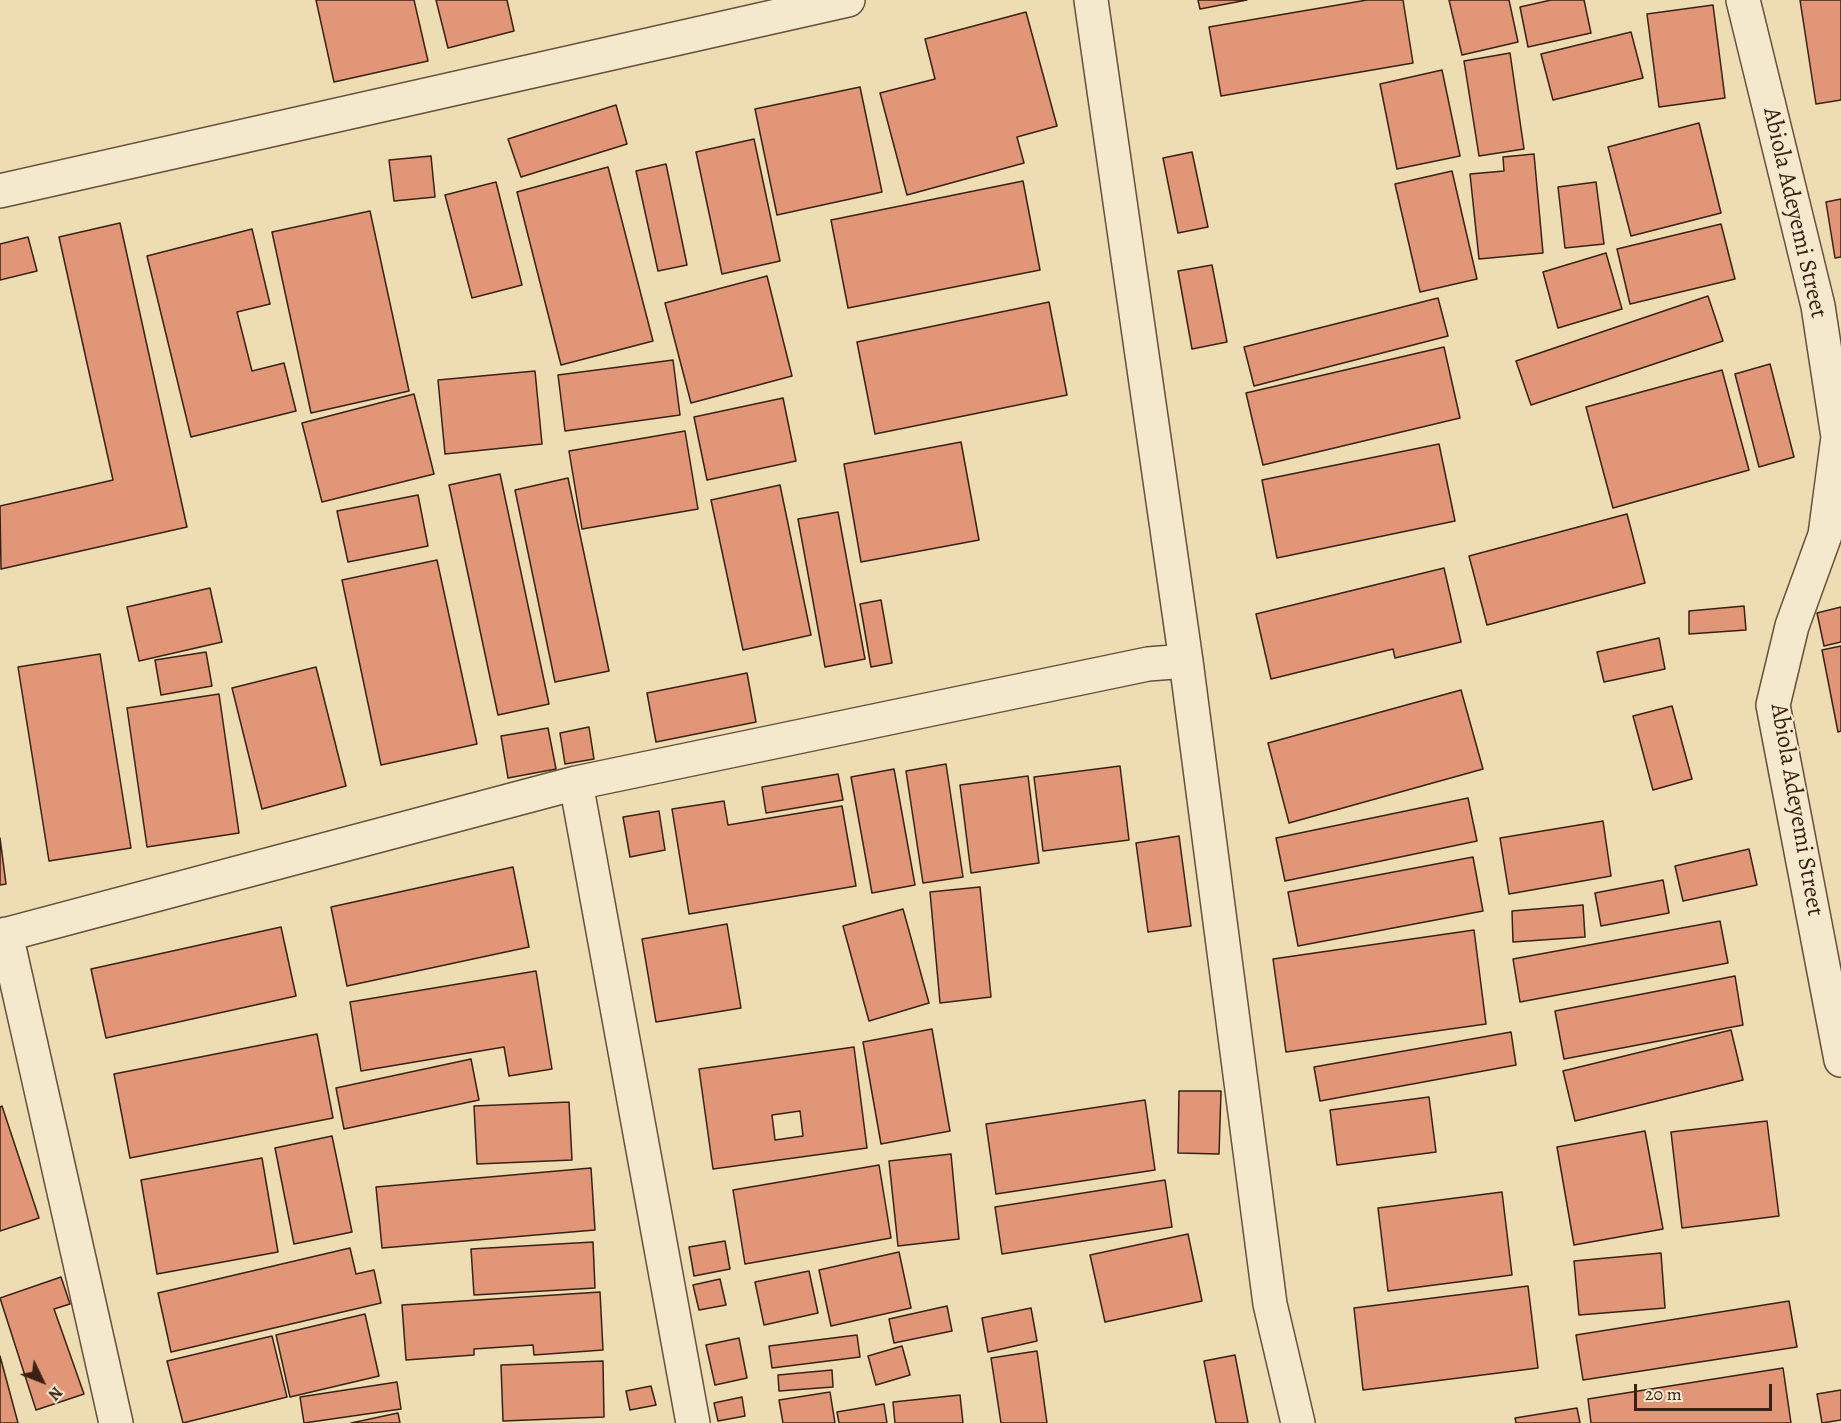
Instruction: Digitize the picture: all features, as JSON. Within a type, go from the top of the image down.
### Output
[{"type":"street","points":[[0,191],[848,0]]},
{"type":"street","points":[[1091,0],[1186,661],[1270,1304],[1298,1423]]},
{"type":"street","name":"Abiola Adeyemi Street","points":[[1743,0],[1818,306],[1838,437],[1833,537],[1792,626],[1773,705],[1841,1060]]},
{"type":"street","points":[[116,1423],[3,935],[576,783],[1148,664],[1186,661]]},
{"type":"street","points":[[576,783],[693,1423]]},
{"type":"building","points":[[316,0],[414,0],[428,61],[334,82]]},
{"type":"building","points":[[436,0],[507,0],[514,31],[448,48]]},
{"type":"building","points":[[1198,0],[1247,0],[1200,9]]},
{"type":"building","points":[[1367,0],[1403,0],[1413,63],[1221,96],[1209,27]]},
{"type":"building","points":[[1449,0],[1509,0],[1518,42],[1462,55]]},
{"type":"building","points":[[1551,0],[1584,0],[1591,33],[1528,47],[1520,7]]},
{"type":"building","points":[[1800,0],[1841,0],[1841,100],[1816,104]]},
{"type":"building","points":[[1713,5],[1725,98],[1659,107],[1647,14]]},
{"type":"building","points":[[1026,12],[1057,126],[1017,137],[1024,163],[907,195],[880,93],[935,79],[925,39]]},
{"type":"building","points":[[1631,32],[1643,78],[1553,100],[1541,54]]},
{"type":"building","points":[[1510,53],[1524,149],[1479,156],[1464,61]]},
{"type":"building","points":[[1442,70],[1460,156],[1397,169],[1380,84]]},
{"type":"building","points":[[860,87],[882,192],[777,215],[755,109]]},
{"type":"building","points":[[616,105],[627,144],[521,177],[508,139]]},
{"type":"building","points":[[1699,123],[1721,213],[1631,236],[1608,147]]},
{"type":"building","points":[[754,139],[780,261],[722,274],[696,152]]},
{"type":"building","points":[[1192,152],[1208,227],[1178,233],[1163,158]]},
{"type":"building","points":[[1534,154],[1543,253],[1479,259],[1470,174],[1504,171],[1503,157]]},
{"type":"building","points":[[431,156],[435,197],[394,201],[389,160]]},
{"type":"building","points":[[666,164],[687,265],[658,271],[636,171]]},
{"type":"building","points":[[608,167],[653,341],[561,365],[517,192]]},
{"type":"building","points":[[1452,171],[1477,279],[1420,292],[1395,184]]},
{"type":"building","points":[[1023,181],[1040,270],[848,308],[831,220]]},
{"type":"building","points":[[496,182],[522,285],[472,298],[445,195]]},
{"type":"building","points":[[1596,182],[1604,244],[1565,248],[1558,187]]},
{"type":"building","points":[[1841,199],[1841,257],[1835,258],[1826,202]]},
{"type":"building","points":[[370,211],[409,391],[311,413],[272,232]]},
{"type":"building","points":[[120,223],[187,527],[1,569],[0,506],[113,480],[59,237]]},
{"type":"building","points":[[1721,224],[1735,279],[1630,304],[1617,249]]},
{"type":"building","points":[[252,229],[270,304],[237,312],[252,371],[284,363],[296,411],[191,437],[147,256]]},
{"type":"building","points":[[28,237],[37,271],[0,280],[0,244]]},
{"type":"building","points":[[1606,253],[1622,309],[1558,328],[1543,272]]},
{"type":"building","points":[[1212,265],[1227,342],[1192,349],[1178,271]]},
{"type":"building","points":[[767,276],[792,376],[691,403],[665,303]]},
{"type":"building","points":[[1708,296],[1723,341],[1531,405],[1516,361]]},
{"type":"building","points":[[1438,298],[1448,336],[1254,386],[1244,347]]},
{"type":"building","points":[[1049,302],[1067,395],[875,434],[857,342]]},
{"type":"building","points":[[1444,347],[1460,418],[1263,465],[1246,393]]},
{"type":"building","points":[[673,360],[680,415],[565,431],[558,375]]},
{"type":"building","points":[[1770,364],[1794,457],[1759,467],[1735,374]]},
{"type":"building","points":[[1722,370],[1749,470],[1613,508],[1586,407]]},
{"type":"building","points":[[535,371],[542,444],[445,454],[438,380]]},
{"type":"building","points":[[414,394],[434,474],[322,502],[302,423]]},
{"type":"building","points":[[783,398],[796,461],[707,480],[694,417]]},
{"type":"building","points":[[685,431],[698,509],[582,529],[569,451]]},
{"type":"building","points":[[961,442],[979,540],[861,562],[844,464]]},
{"type":"building","points":[[1439,444],[1455,521],[1277,558],[1262,480]]},
{"type":"building","points":[[500,474],[549,704],[498,715],[449,485]]},
{"type":"building","points":[[568,478],[609,671],[555,682],[515,490]]},
{"type":"building","points":[[780,485],[811,635],[743,650],[711,500]]},
{"type":"building","points":[[418,495],[428,546],[348,562],[337,511]]},
{"type":"building","points":[[838,512],[865,659],[825,667],[798,519]]},
{"type":"building","points":[[1627,514],[1645,583],[1487,625],[1469,556]]},
{"type":"building","points":[[437,560],[477,744],[381,765],[342,580]]},
{"type":"building","points":[[1444,568],[1461,642],[1395,658],[1393,649],[1271,679],[1256,614]]},
{"type":"building","points":[[210,588],[222,642],[139,661],[127,607]]},
{"type":"building","points":[[881,600],[892,663],[871,667],[860,604]]},
{"type":"building","points":[[1744,606],[1746,630],[1689,634],[1689,611]]},
{"type":"building","points":[[1841,607],[1841,642],[1824,646],[1817,613]]},
{"type":"building","points":[[1659,638],[1665,669],[1604,682],[1597,652]]},
{"type":"building","points":[[1841,646],[1841,731],[1838,732],[1822,650]]},
{"type":"building","points":[[206,652],[212,686],[161,695],[155,660]]},
{"type":"building","points":[[100,654],[131,848],[49,861],[18,667]]},
{"type":"building","points":[[316,667],[346,786],[262,809],[232,688]]},
{"type":"building","points":[[747,673],[756,722],[656,742],[647,693]]},
{"type":"building","points":[[1461,690],[1483,769],[1289,823],[1268,743]]},
{"type":"building","points":[[219,694],[239,833],[147,847],[127,708]]},
{"type":"building","points":[[1672,706],[1692,779],[1653,790],[1633,716]]},
{"type":"building","points":[[589,727],[594,759],[565,764],[560,733]]},
{"type":"building","points":[[548,728],[556,769],[508,778],[501,736]]},
{"type":"building","points":[[946,764],[963,877],[923,883],[906,771]]},
{"type":"building","points":[[1120,766],[1129,840],[1043,851],[1034,777]]},
{"type":"building","points":[[894,769],[915,885],[872,893],[851,777]]},
{"type":"building","points":[[838,774],[843,800],[766,813],[762,787]]},
{"type":"building","points":[[1028,776],[1039,863],[971,873],[960,785]]},
{"type":"building","points":[[1468,798],[1477,841],[1285,881],[1276,838]]},
{"type":"building","points":[[724,801],[728,825],[842,806],[856,886],[689,914],[672,809]]},
{"type":"building","points":[[659,811],[665,850],[630,857],[623,817]]},
{"type":"building","points":[[1603,821],[1611,876],[1509,894],[1500,838]]},
{"type":"building","points":[[1179,836],[1191,926],[1148,932],[1136,843]]},
{"type":"building","points":[[0,838],[6,884],[0,885]]},
{"type":"building","points":[[1749,849],[1757,885],[1683,901],[1675,866]]},
{"type":"building","points":[[1473,857],[1483,911],[1298,946],[1288,892]]},
{"type":"building","points":[[513,867],[529,947],[347,986],[331,907]]},
{"type":"building","points":[[1663,880],[1669,913],[1601,926],[1595,893]]},
{"type":"building","points":[[980,887],[991,997],[940,1003],[930,892]]},
{"type":"building","points":[[1583,905],[1585,937],[1513,942],[1512,911]]},
{"type":"building","points":[[903,909],[929,1003],[869,1021],[843,926]]},
{"type":"building","points":[[1720,921],[1728,963],[1520,1002],[1513,959]]},
{"type":"building","points":[[727,924],[741,1008],[656,1022],[642,939]]},
{"type":"building","points":[[281,927],[296,996],[106,1038],[91,969]]},
{"type":"building","points":[[1474,930],[1486,1024],[1286,1052],[1273,959]]},
{"type":"building","points":[[536,971],[552,1069],[509,1076],[504,1047],[361,1071],[350,1002]]},
{"type":"building","points":[[1735,976],[1743,1025],[1564,1059],[1555,1011]]},
{"type":"building","points":[[932,1029],[950,1131],[881,1144],[863,1042]]},
{"type":"building","points":[[1731,1030],[1743,1080],[1575,1121],[1563,1071]]},
{"type":"building","points":[[1511,1032],[1516,1065],[1320,1101],[1314,1067]]},
{"type":"building","points":[[317,1034],[333,1118],[130,1158],[114,1074]]},
{"type":"building","points":[[854,1047],[867,1148],[713,1169],[699,1069]],"holes":[[[800,1111],[803,1136],[775,1140],[772,1115]]]},
{"type":"building","points":[[471,1059],[479,1100],[344,1129],[336,1088]]},
{"type":"building","points":[[1179,1091],[1221,1091],[1219,1154],[1178,1153]]},
{"type":"building","points":[[1429,1097],[1436,1152],[1337,1165],[1330,1110]]},
{"type":"building","points":[[1145,1100],[1155,1170],[996,1194],[986,1124]]},
{"type":"building","points":[[569,1102],[572,1160],[477,1164],[474,1106]]},
{"type":"building","points":[[2,1106],[39,1218],[0,1231],[0,1107]]},
{"type":"building","points":[[1767,1121],[1779,1216],[1682,1228],[1671,1132]]},
{"type":"building","points":[[1645,1131],[1663,1229],[1574,1245],[1557,1147]]},
{"type":"building","points":[[332,1136],[352,1232],[294,1244],[275,1148]]},
{"type":"building","points":[[951,1154],[959,1239],[898,1246],[889,1161]]},
{"type":"building","points":[[262,1158],[278,1252],[157,1274],[141,1180]]},
{"type":"building","points":[[879,1165],[891,1238],[745,1264],[733,1190]]},
{"type":"building","points":[[591,1168],[595,1230],[382,1248],[376,1187]]},
{"type":"building","points":[[1165,1180],[1172,1227],[1002,1254],[995,1207]]},
{"type":"building","points":[[1502,1192],[1512,1275],[1388,1291],[1378,1208]]},
{"type":"building","points":[[1188,1234],[1202,1301],[1105,1322],[1090,1255]]},
{"type":"building","points":[[725,1241],[730,1269],[694,1276],[689,1247]]},
{"type":"building","points":[[593,1242],[595,1288],[474,1295],[471,1249]]},
{"type":"building","points":[[350,1248],[356,1274],[374,1270],[381,1303],[171,1352],[158,1293]]},
{"type":"building","points":[[899,1252],[911,1308],[831,1326],[819,1270]]},
{"type":"building","points":[[1661,1253],[1665,1308],[1579,1315],[1574,1261]]},
{"type":"building","points":[[809,1271],[818,1313],[764,1325],[755,1282]]},
{"type":"building","points":[[61,1277],[70,1304],[54,1309],[84,1394],[36,1410],[0,1298]]},
{"type":"building","points":[[720,1279],[726,1305],[699,1310],[693,1285]]},
{"type":"building","points":[[1528,1286],[1538,1368],[1363,1390],[1354,1308]]},
{"type":"building","points":[[600,1292],[603,1350],[534,1355],[533,1345],[474,1349],[474,1355],[406,1360],[402,1305]]},
{"type":"building","points":[[1789,1301],[1797,1347],[1583,1380],[1576,1335]]},
{"type":"building","points":[[947,1306],[952,1331],[894,1343],[889,1319]]},
{"type":"building","points":[[1031,1308],[1037,1341],[988,1352],[982,1318]]},
{"type":"building","points":[[365,1314],[379,1376],[290,1397],[276,1335]]},
{"type":"building","points":[[857,1335],[860,1357],[772,1368],[769,1346]]},
{"type":"building","points":[[272,1336],[287,1397],[183,1423],[167,1361]]},
{"type":"building","points":[[739,1338],[747,1378],[715,1385],[706,1345]]},
{"type":"building","points":[[902,1346],[910,1375],[876,1385],[868,1356]]},
{"type":"building","points":[[1037,1351],[1047,1423],[1001,1423],[991,1358]]},
{"type":"building","points":[[1235,1355],[1248,1423],[1216,1423],[1204,1361]]},
{"type":"building","points":[[0,1356],[18,1423],[0,1423]]},
{"type":"building","points":[[603,1361],[604,1417],[503,1421],[501,1365]]},
{"type":"building","points":[[1783,1368],[1791,1423],[1591,1423],[1588,1399]]},
{"type":"building","points":[[832,1370],[833,1387],[779,1391],[778,1375]]},
{"type":"building","points":[[397,1382],[401,1409],[304,1423],[300,1397]]},
{"type":"building","points":[[651,1386],[656,1405],[630,1410],[626,1391]]},
{"type":"building","points":[[1841,1390],[1841,1420],[1822,1423],[1817,1394]]},
{"type":"building","points":[[830,1392],[835,1423],[783,1423],[779,1400]]},
{"type":"building","points":[[960,1395],[963,1423],[895,1423],[893,1402]]},
{"type":"building","points":[[742,1397],[745,1416],[718,1421],[714,1403]]},
{"type":"building","points":[[884,1404],[887,1423],[839,1423],[837,1412]]},
{"type":"building","points":[[1577,1408],[1580,1423],[1516,1423],[1515,1418]]},
{"type":"building","points":[[398,1413],[400,1423],[351,1423]]}]
